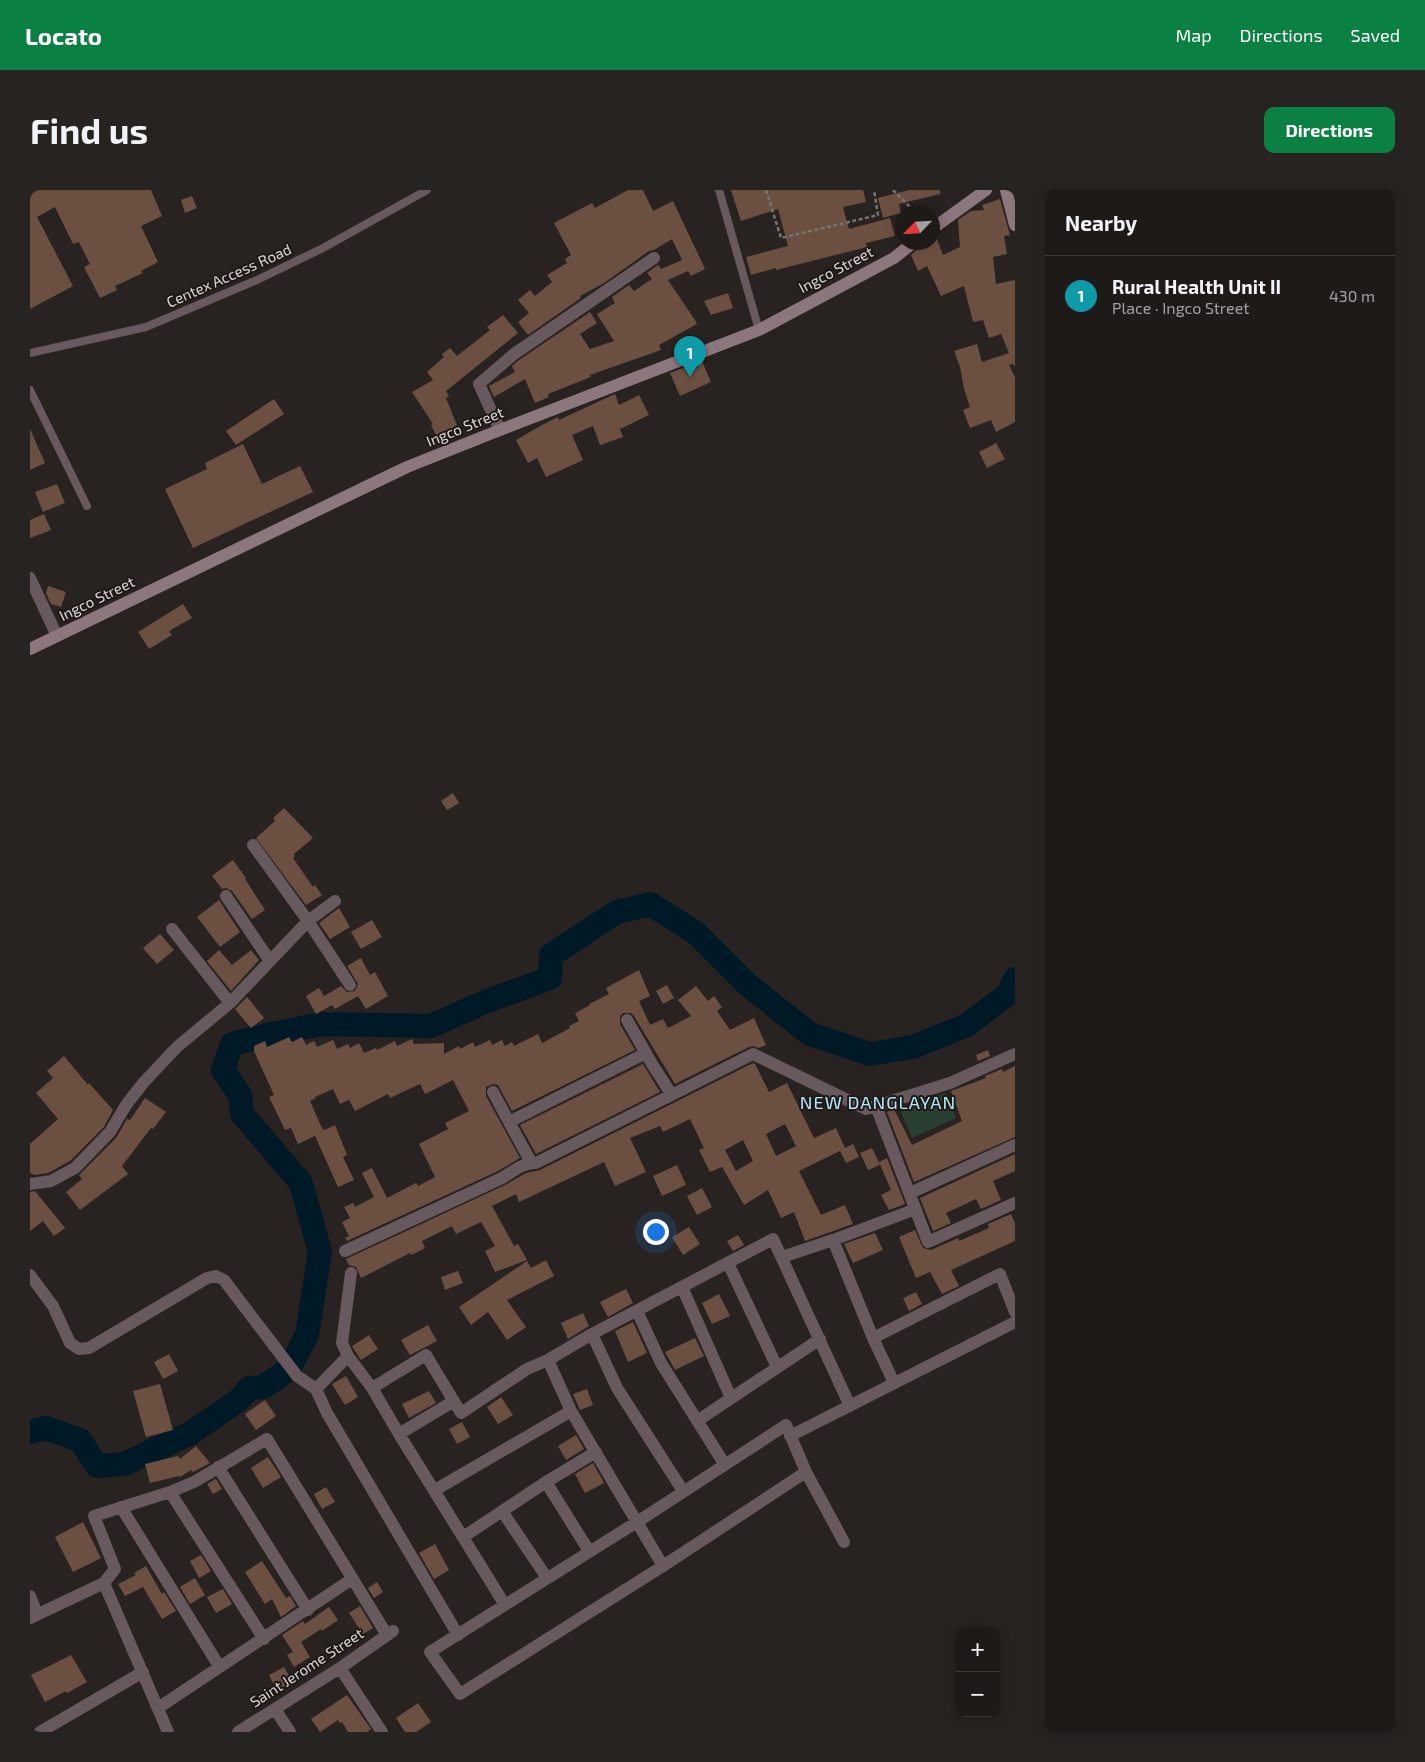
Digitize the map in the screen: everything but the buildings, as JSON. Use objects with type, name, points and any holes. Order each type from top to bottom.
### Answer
[{"type":"street","points":[[940,223],[986,190]]},
{"type":"street","points":[[1006,190],[1015,225]]},
{"type":"street","name":"Ingco Street","points":[[30,649],[407,468],[759,330],[894,258],[904,250]]},
{"type":"street","points":[[500,430],[478,384],[514,354],[654,258]]},
{"type":"street","points":[[30,578],[57,636]]},
{"type":"street","points":[[253,845],[308,921],[350,986]]},
{"type":"street","points":[[226,896],[270,961]]},
{"type":"street","points":[[30,1184],[50,1181],[75,1168],[110,1132],[126,1105],[144,1082],[177,1047],[230,1003],[308,921],[335,901]]},
{"type":"street","points":[[172,929],[230,1003]]},
{"type":"street","points":[[627,1020],[672,1095]]},
{"type":"street","points":[[509,1122],[646,1053]]},
{"type":"street","points":[[345,1251],[502,1178],[531,1162],[536,1162],[753,1054],[866,1109],[950,1083],[1015,1054]]},
{"type":"street","points":[[493,1092],[531,1162]]},
{"type":"street","points":[[876,1106],[928,1242],[1015,1203]]},
{"type":"street","points":[[910,1193],[1015,1145]]},
{"type":"street","points":[[782,1257],[916,1209]]},
{"type":"street","points":[[372,1388],[426,1355],[461,1413],[527,1369],[548,1360],[592,1334],[773,1239],[850,1406]]},
{"type":"street","points":[[833,1240],[894,1384]]},
{"type":"street","points":[[728,1263],[777,1367]]},
{"type":"street","points":[[350,1273],[342,1343],[348,1356],[372,1388],[398,1434],[506,1605]]},
{"type":"street","points":[[873,1338],[1000,1274],[1015,1312]]},
{"type":"street","points":[[30,1275],[53,1306],[70,1342],[79,1349],[89,1348],[207,1278],[216,1276],[224,1280],[296,1376],[316,1389],[327,1413],[458,1635]]},
{"type":"street","points":[[682,1287],[731,1398]]},
{"type":"street","points":[[637,1311],[661,1363],[725,1465]]},
{"type":"street","points":[[790,1436],[1015,1322]]},
{"type":"street","points":[[592,1334],[617,1388],[683,1491]]},
{"type":"street","points":[[697,1422],[820,1339]]},
{"type":"street","points":[[316,1389],[348,1356]]},
{"type":"street","points":[[548,1360],[572,1410],[663,1566]]},
{"type":"street","points":[[398,1434],[454,1401]]},
{"type":"street","points":[[435,1490],[572,1410]]},
{"type":"street","points":[[806,1472],[663,1566],[460,1694],[430,1652],[637,1522],[786,1425],[806,1472],[844,1542]]},
{"type":"street","points":[[30,1596],[34,1616],[104,1583],[115,1569],[94,1516],[170,1492],[194,1482],[267,1439],[352,1579],[308,1610],[218,1666],[158,1708]]},
{"type":"street","points":[[463,1537],[546,1482],[596,1452]]},
{"type":"street","points":[[218,1467],[308,1610]]},
{"type":"street","points":[[546,1482],[589,1551]]},
{"type":"street","points":[[170,1492],[264,1638]]},
{"type":"street","points":[[121,1507],[218,1666]]},
{"type":"street","points":[[502,1511],[547,1578]]},
{"type":"street","name":"Saint Jerome Street","points":[[238,1732],[340,1668],[390,1633],[352,1579]]},
{"type":"street","points":[[104,1583],[168,1732]]},
{"type":"street","points":[[340,1668],[382,1732]]},
{"type":"street","points":[[40,1732],[143,1672]]},
{"type":"street","points":[[275,1709],[290,1732]]},
{"type":"lane","name":"Centex Access Road","points":[[30,353],[146,327],[257,280],[314,252],[427,190]]},
{"type":"lane","points":[[719,190],[759,330]]},
{"type":"lane","points":[[30,390],[87,506]]},
{"type":"path","points":[[766,190],[781,238],[878,215],[874,190]]},
{"type":"path","points":[[893,190],[908,205]]},
{"type":"path","points":[[898,190],[899,195]]},
{"type":"green space","points":[[945,1093],[956,1118],[912,1138],[901,1112]]},
{"type":"waterway","points":[[30,1432],[46,1428],[80,1440],[97,1466],[124,1464],[191,1433],[240,1399],[249,1388],[263,1387],[288,1370],[307,1335],[320,1252],[301,1183],[242,1114],[240,1095],[223,1070],[232,1044],[321,1024],[431,1026],[485,1002],[550,978],[551,955],[617,912],[650,904],[696,933],[748,985],[810,1034],[870,1054],[913,1047],[967,1025],[1008,994],[1015,979]]},
{"type":"place","name":"Rural Health Unit II","points":[[690,377]]},
{"type":"district","name":"NEW DANGLAYAN","points":[[878,1103]]}]
